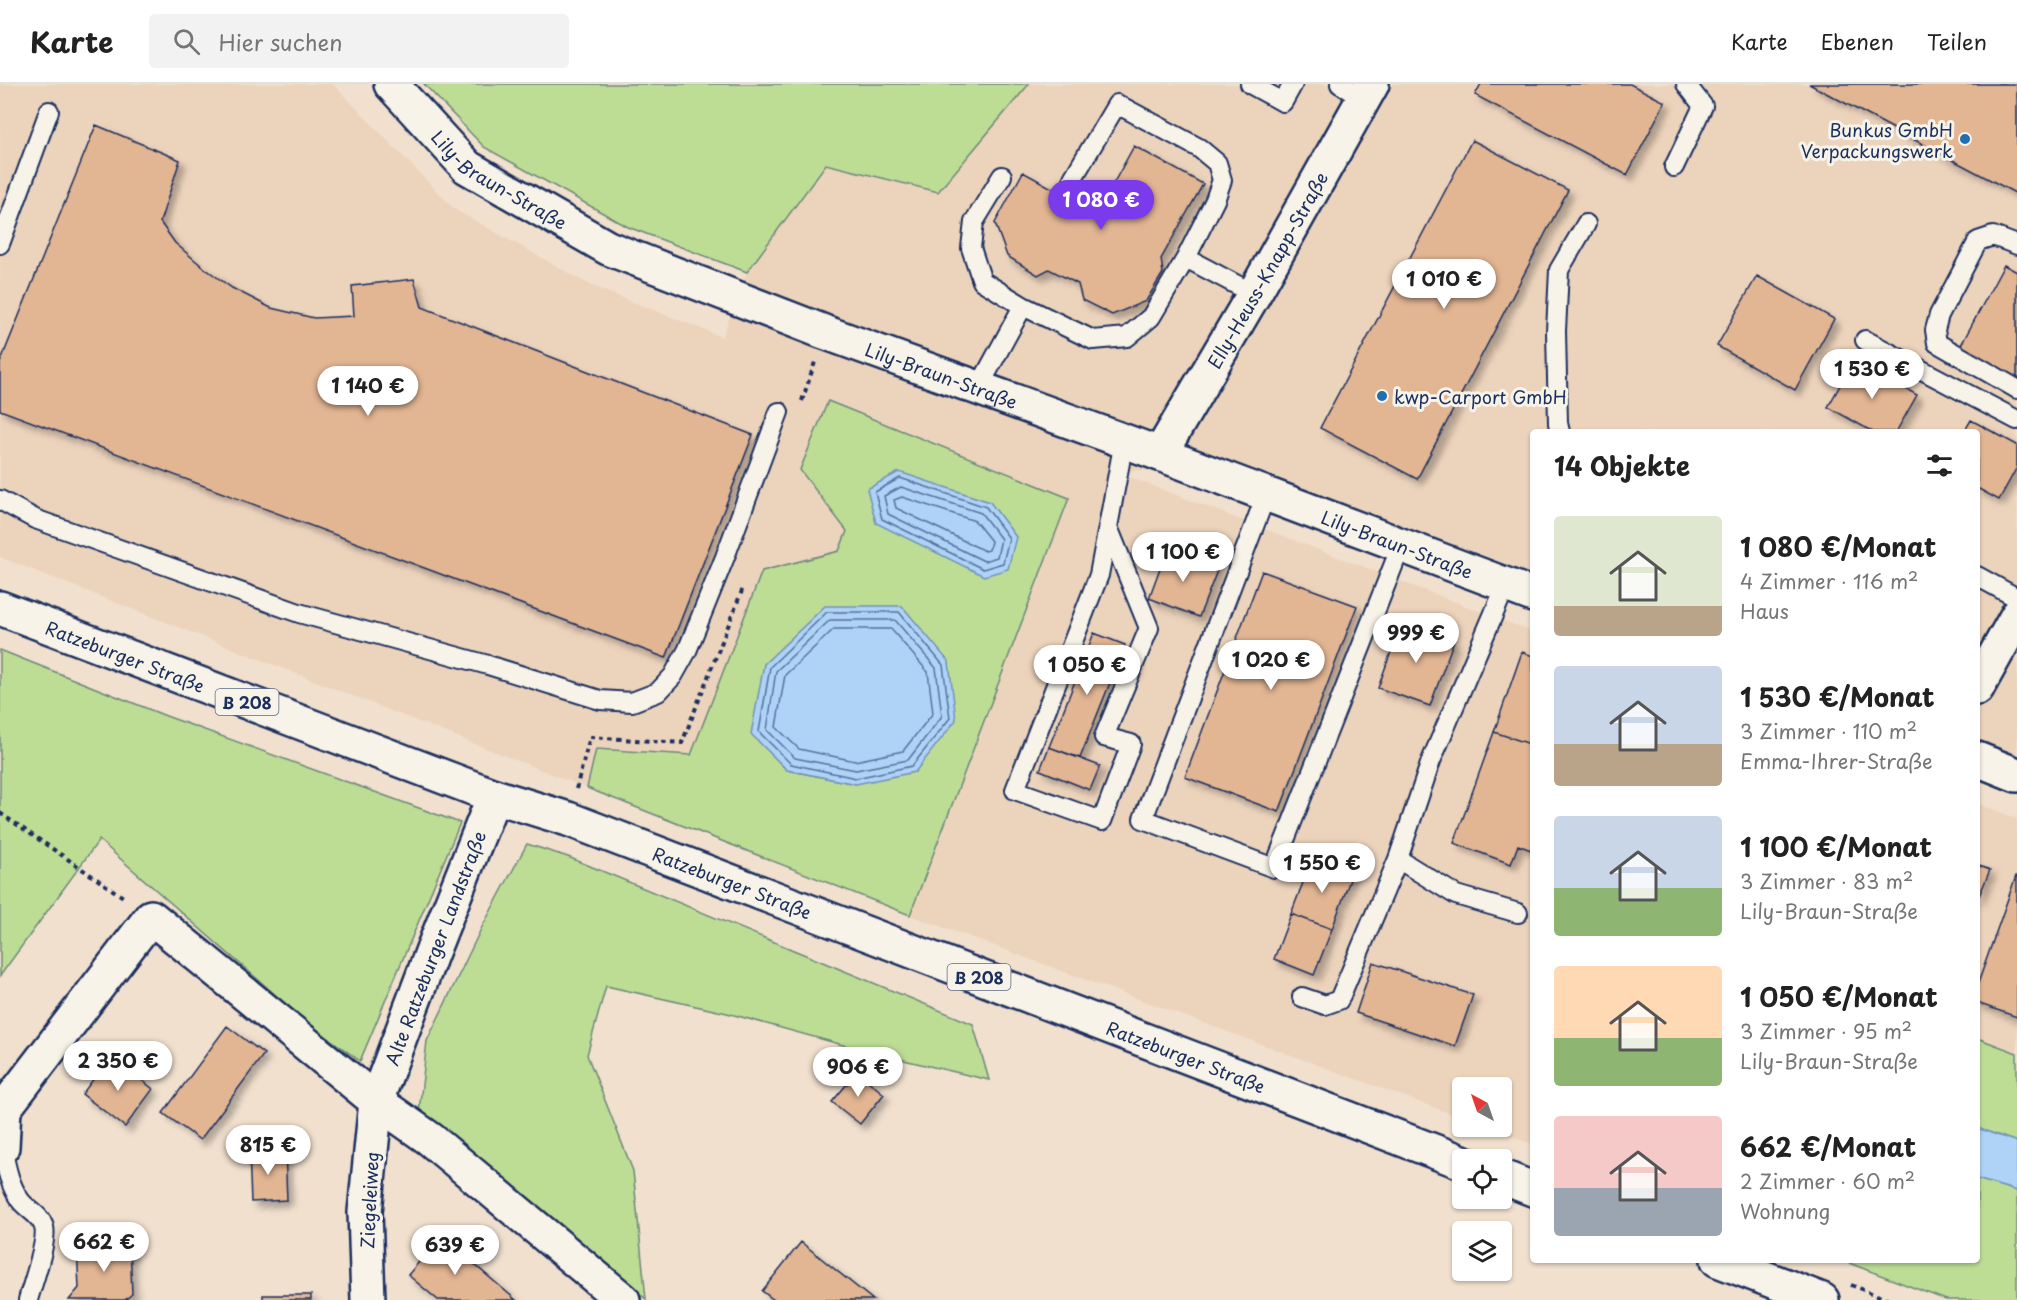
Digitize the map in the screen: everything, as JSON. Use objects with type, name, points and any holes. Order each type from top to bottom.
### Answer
[{"type":"street","name":"Lily-Braun-Straße","points":[[391,84],[467,167],[608,248],[824,332],[1160,454],[1401,546],[1525,587]]},
{"type":"street","name":"Elly-Heuss-Knapp-Straße","points":[[1160,454],[1254,294],[1359,89]]},
{"type":"street","name":"Ratzeburger Straße","points":[[0,608],[494,796],[568,819],[1452,1158]]},
{"type":"street","points":[[1980,683],[2014,627]]},
{"type":"street","points":[[1980,760],[2017,775]]},
{"type":"street","name":"Alte Ratzeburger Landstraße","points":[[376,1101],[494,796]]},
{"type":"street","points":[[2,1147],[4,1109],[152,918],[376,1101],[430,1139],[623,1300]]},
{"type":"street","name":"Ziegeleiweg","points":[[368,1300],[365,1212],[376,1101]]},
{"type":"street","points":[[1512,1181],[1530,1188]]},
{"type":"street","points":[[1726,1263],[1822,1300]]},
{"type":"lane","points":[[1250,84],[1283,102],[1293,84]]},
{"type":"lane","points":[[1674,167],[1704,106],[1686,84]]},
{"type":"lane","points":[[1002,176],[974,222],[971,248],[982,281],[1023,306],[1093,340],[1127,337],[1150,317],[1186,258],[1215,200],[1222,180],[1217,163],[1199,148],[1117,104],[1073,178]]},
{"type":"lane","points":[[0,244],[49,111]]},
{"type":"lane","points":[[1559,429],[1556,331],[1559,270],[1586,224]]},
{"type":"lane","points":[[2017,245],[1993,236],[1978,241],[1939,315],[1935,330],[1937,343],[2017,389]]},
{"type":"lane","points":[[1186,258],[1254,294]]},
{"type":"lane","points":[[979,387],[1023,306]]},
{"type":"lane","points":[[1865,340],[2017,420]]},
{"type":"lane","points":[[0,500],[35,519],[299,613],[488,665],[600,700],[632,702],[658,692],[673,676],[687,651],[779,412]]},
{"type":"lane","points":[[1108,527],[1149,628],[1104,737],[1131,744],[1102,820],[1015,790],[1099,575],[1124,441]]},
{"type":"lane","points":[[1266,495],[1143,819],[1274,868],[1401,546]]},
{"type":"lane","points":[[1980,578],[2017,598]]},
{"type":"lane","points":[[1302,996],[1324,1005],[1339,1000],[1398,859],[1431,761],[1525,587]]},
{"type":"lane","points":[[1398,859],[1456,895],[1518,914]]},
{"type":"lane","points":[[2,1147],[12,1187],[21,1202],[37,1215],[45,1229],[42,1252],[28,1300]]},
{"type":"path","points":[[0,813],[152,918]]},
{"type":"shaded area","points":[[0,84],[333,84],[454,209],[592,286],[722,337],[747,272],[826,164],[938,192],[1029,84],[2017,84],[2017,755],[1980,741],[1980,429],[1530,429],[1530,573],[1261,472],[1111,470],[1530,631],[1530,1143],[1512,1136],[1512,1077],[1452,1077],[1452,1114],[910,915],[1069,499],[828,401],[800,470],[847,531],[839,551],[762,571],[691,755],[597,749],[587,788],[0,557]]},
{"type":"shaded area","points":[[1980,804],[2017,819],[2017,1053],[1980,1039]]},
{"type":"green space","points":[[424,84],[1029,84],[938,192],[826,164],[747,272],[628,227],[484,147]]},
{"type":"green space","points":[[828,401],[1069,498],[910,915],[587,788],[596,749],[691,755],[762,571],[839,551],[847,531],[800,470]],"holes":[[[752,734],[856,784],[787,770]]]},
{"type":"green space","points":[[0,650],[166,716],[460,823],[360,1061],[303,1019],[99,840],[0,976]]},
{"type":"green space","points":[[527,844],[568,857],[973,1024],[989,1080],[861,1050],[727,1013],[606,986],[587,1055],[633,1171],[646,1299],[419,1112],[427,1041],[481,929]]},
{"type":"green space","points":[[1980,1039],[2017,1053],[2017,1142],[1980,1129]]},
{"type":"green space","points":[[1980,1180],[2017,1191],[2017,1300],[1946,1300],[1849,1263],[1980,1263]]},
{"type":"water","points":[[899,472],[990,502],[1016,537],[1008,569],[984,576],[876,523],[867,489]]},
{"type":"water","points":[[825,606],[902,606],[949,662],[956,720],[915,772],[856,784],[787,770],[751,734],[764,664]]},
{"type":"water","points":[[1980,1129],[2017,1142],[2017,1191],[1980,1180]]},
{"type":"building","points":[[1481,84],[1630,84],[1665,102],[1627,175],[1475,95]]},
{"type":"building","name":"Bunkus GmbH Verpackungswerk","points":[[1809,84],[2017,84],[2017,194]]},
{"type":"building","points":[[96,125],[180,160],[160,222],[175,243],[203,267],[232,288],[271,308],[314,318],[354,316],[352,286],[414,279],[422,307],[753,435],[666,658],[0,410],[0,363]]},
{"type":"building","points":[[1472,140],[1568,190],[1417,479],[1320,428]]},
{"type":"building","points":[[1134,146],[1203,184],[1161,259],[1163,273],[1146,301],[1112,315],[1082,300],[1078,284],[1049,269],[1038,275],[1007,256],[995,223],[1023,172],[1097,213]]},
{"type":"building","points":[[2004,265],[2017,272],[2017,378],[1960,347]]},
{"type":"building","points":[[1757,276],[1834,319],[1795,390],[1717,346]]},
{"type":"building","points":[[1854,360],[1917,395],[1898,429],[1868,429],[1828,407]]},
{"type":"building","points":[[1971,420],[2017,445],[2017,467],[1999,500],[1980,490],[1980,429],[1966,429]]},
{"type":"building","points":[[1167,549],[1218,568],[1199,617],[1149,598]]},
{"type":"building","points":[[1262,571],[1357,606],[1279,812],[1185,777]]},
{"type":"building","points":[[1402,621],[1454,640],[1430,706],[1378,688]]},
{"type":"building","points":[[1094,633],[1125,645],[1080,758],[1049,747]]},
{"type":"building","points":[[1522,652],[1530,655],[1530,744],[1494,732]]},
{"type":"building","points":[[1494,732],[1530,744],[1530,850],[1518,845],[1511,864],[1454,843]]},
{"type":"building","points":[[1049,747],[1100,766],[1090,790],[1040,770]]},
{"type":"building","points":[[1312,859],[1352,874],[1332,929],[1291,914]]},
{"type":"building","points":[[1980,866],[1990,870],[1980,894]]},
{"type":"building","points":[[2017,876],[2017,1017],[1980,1004],[1980,978]]},
{"type":"building","points":[[1291,914],[1332,929],[1314,975],[1274,959]]},
{"type":"building","points":[[1373,962],[1473,995],[1455,1046],[1356,1013]]},
{"type":"building","points":[[227,1026],[264,1054],[200,1140],[163,1113]]},
{"type":"building","points":[[111,1056],[153,1089],[125,1127],[82,1094]]},
{"type":"building","points":[[857,1072],[884,1094],[860,1124],[832,1102]]},
{"type":"building","points":[[285,1150],[287,1200],[251,1202],[249,1151]]},
{"type":"building","points":[[441,1236],[516,1300],[438,1300],[408,1275]]},
{"type":"building","points":[[801,1242],[873,1300],[774,1300],[762,1291]]},
{"type":"building","points":[[130,1244],[132,1294],[125,1300],[69,1300],[79,1288],[77,1247]]},
{"type":"building","points":[[263,1295],[311,1295],[311,1300],[263,1300]]},
{"type":"place","name":"Bunkus GmbH Verpackungswerk","points":[[1965,139]]},
{"type":"place","name":"kwp-Carport GmbH","points":[[1382,396]]}]
